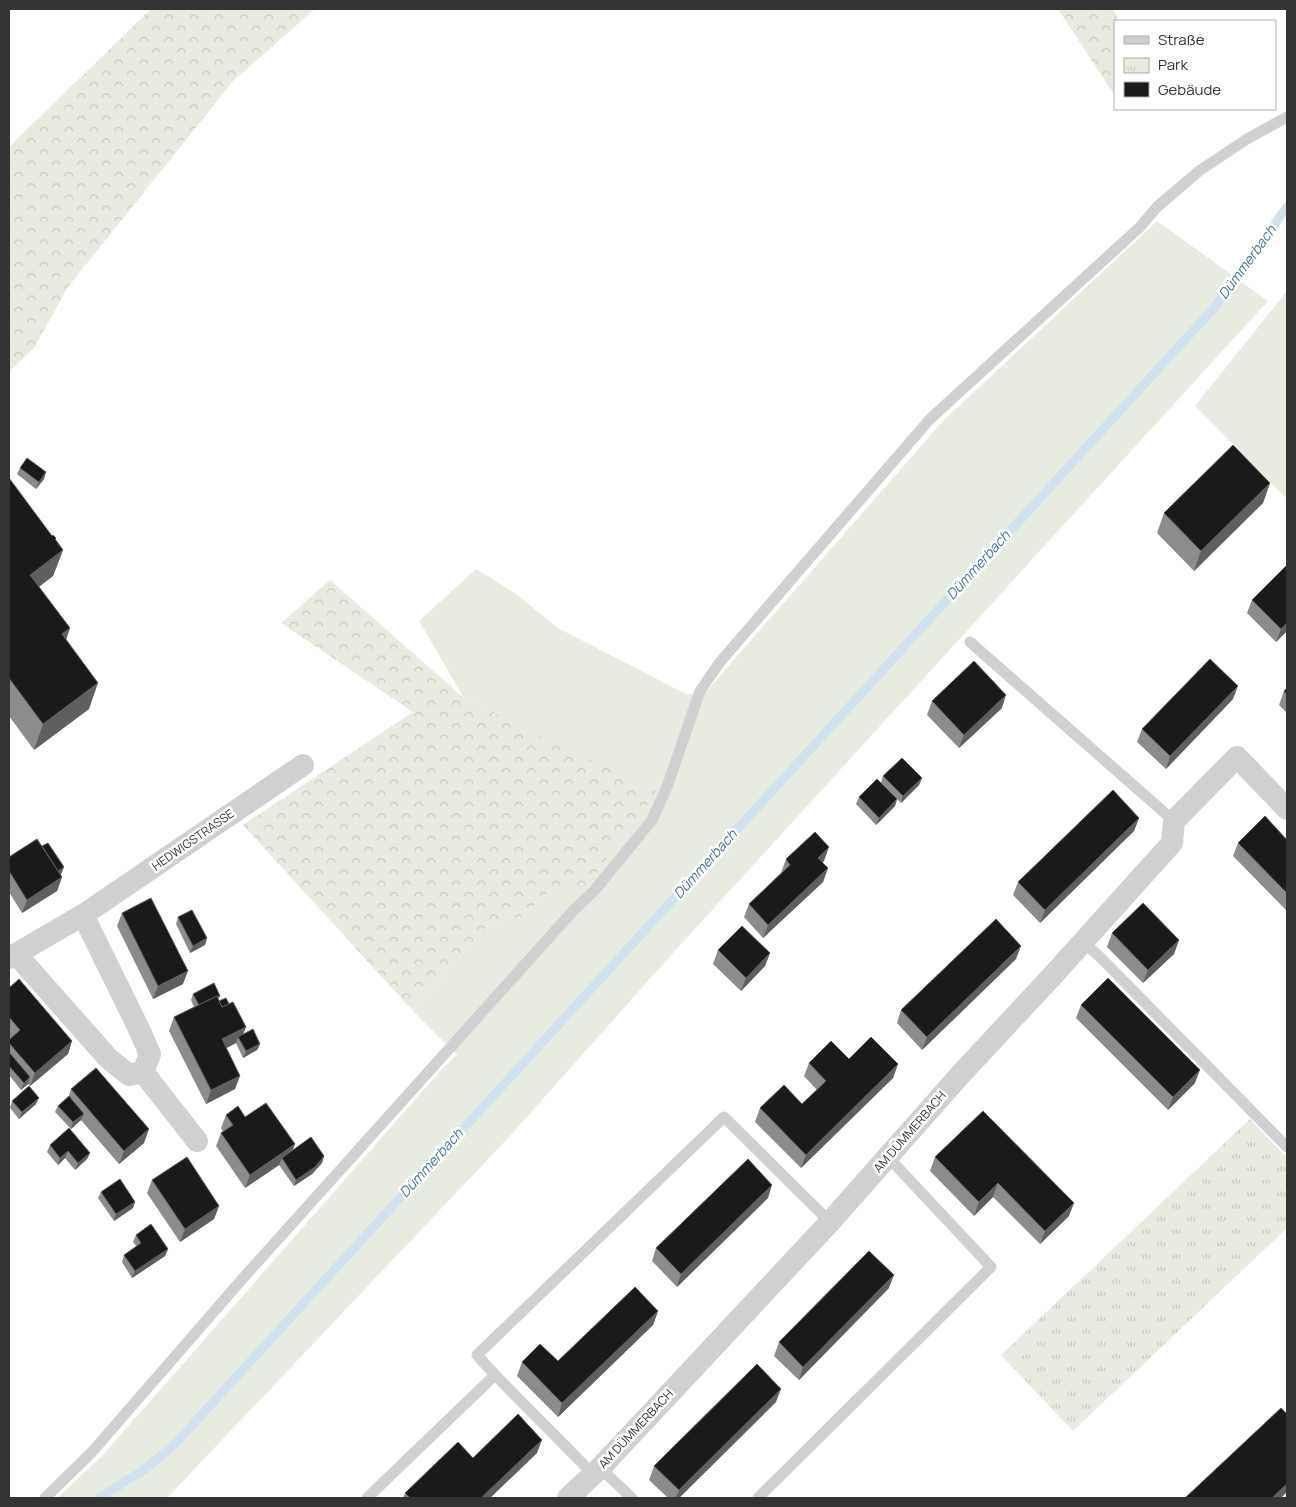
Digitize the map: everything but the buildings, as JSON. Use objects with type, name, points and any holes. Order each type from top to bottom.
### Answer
[{"type":"street","points":[[1174,821],[1237,757],[1287,809]]},
{"type":"street","name":"HEDWIGSTRASSE","points":[[143,1072],[129,1075],[108,1058],[12,956],[83,915],[303,765]]},
{"type":"street","name":"AM DÜMMERBACH","points":[[568,1498],[596,1471],[830,1222],[961,1074],[1172,843],[1174,821]]},
{"type":"street","points":[[83,915],[150,1054],[143,1072],[197,1141]]},
{"type":"lane","points":[[45,1498],[92,1452],[250,1270],[594,890],[652,820],[667,787],[700,691],[720,662],[930,419],[1140,227],[1157,206],[1199,171],[1247,139],[1287,117]]},
{"type":"lane","points":[[970,642],[1174,821]]},
{"type":"lane","points":[[1083,942],[1287,1147]]},
{"type":"lane","points":[[632,1498],[596,1471],[476,1355],[724,1117],[830,1222]]},
{"type":"lane","points":[[758,1498],[991,1267],[888,1157]]},
{"type":"lane","points":[[367,1498],[495,1375]]},
{"type":"green space","points":[[151,9],[315,9],[233,81],[68,287],[34,348],[9,372],[9,147]]},
{"type":"green space","points":[[1058,9],[1113,9],[1118,20],[1114,20],[1114,94]]},
{"type":"green space","points":[[1157,221],[1268,301],[672,954],[509,1137],[167,1498],[57,1498],[102,1456],[441,1070],[457,1055],[412,1010],[491,922],[522,917],[657,793],[464,698],[419,621],[476,569],[516,594],[558,628],[686,694],[705,693],[943,421]]},
{"type":"green space","points":[[1287,291],[1287,499],[1195,406]]},
{"type":"green space","points":[[330,580],[464,698],[657,792],[581,893],[550,891],[522,917],[491,922],[412,1010],[243,825],[413,712],[281,623]]},
{"type":"green space","points":[[1250,1119],[1287,1158],[1287,1228],[1073,1431],[1001,1355]]},
{"type":"waterway","name":"Dümmerbach","points":[[99,1498],[145,1469],[174,1445],[1213,309],[1287,207]]}]
